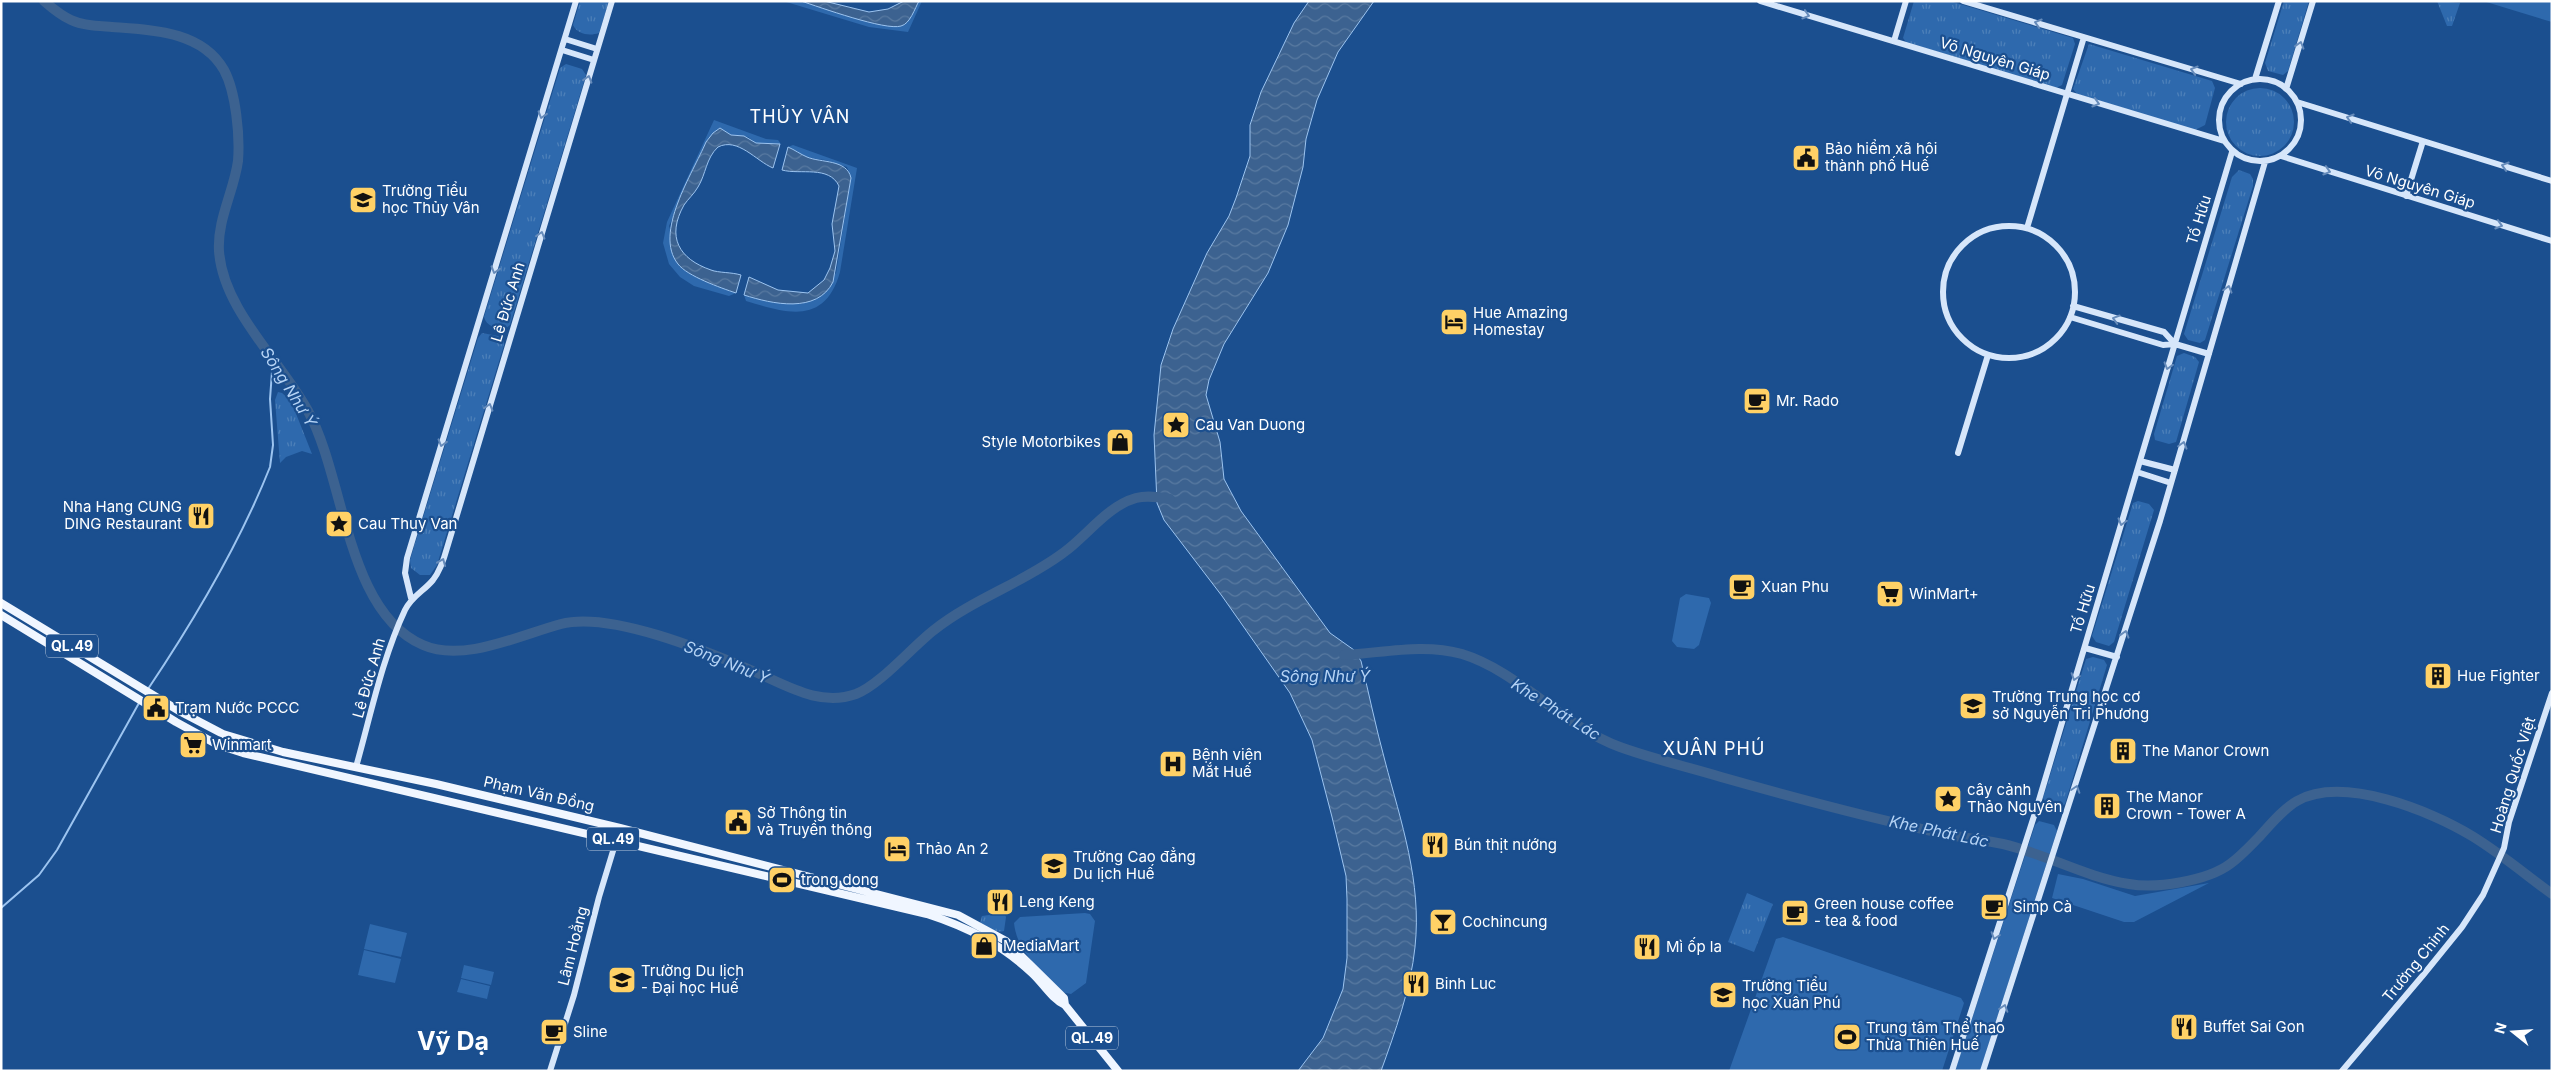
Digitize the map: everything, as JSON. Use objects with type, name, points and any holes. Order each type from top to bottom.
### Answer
[{"type":"main road","name":"Phạm Văn Đồng","points":[[1,603],[146,691],[223,734],[283,752],[620,828],[958,915],[1006,941],[1064,998],[1065,1005]]},
{"type":"main road","name":"Phạm Văn Đồng","points":[[1,615],[140,701],[218,745],[243,753],[928,914],[965,926],[1002,949],[1032,973],[1058,1002],[1065,1005],[1118,1071]]},
{"type":"street","name":"Lê Đức Anh","points":[[411,598],[405,574],[407,558],[576,1]]},
{"type":"street","name":"Lê Đức Anh","points":[[356,767],[393,639],[405,610],[411,598],[433,580],[448,548],[612,1]]},
{"type":"street","name":"Võ Nguyên Giáp","points":[[1760,1],[2224,141]]},
{"type":"street","points":[[1894,41],[1906,1]]},
{"type":"street","points":[[1964,1],[2241,84]]},
{"type":"street","points":[[2255,79],[2278,1]]},
{"type":"street","points":[[2286,89],[2313,1]]},
{"type":"street","points":[[2027,228],[2084,37]]},
{"type":"street","points":[[565,39],[597,50]]},
{"type":"street","points":[[562,50],[594,60]]},
{"type":"street","points":[[2255,79],[2275,82],[2286,89],[2297,102],[2301,117],[2299,132],[2292,146],[2281,156],[2265,162],[2244,159],[2232,152],[2224,141],[2219,125],[2220,108],[2228,94],[2241,84],[2255,79]]},
{"type":"street","points":[[2297,102],[2552,181]]},
{"type":"street","points":[[2406,196],[2424,141]]},
{"type":"street","name":"Tố Hữu","points":[[1952,1071],[2085,648],[2232,152]]},
{"type":"street","name":"Võ Nguyên Giáp","points":[[2281,156],[2552,241]]},
{"type":"street","points":[[1984,1071],[2171,483],[2265,162]]},
{"type":"street","points":[[2002,226],[2027,228],[2049,240],[2066,258],[2074,282],[2073,306],[2070,317],[2057,338],[2037,352],[2013,358],[1988,355],[1966,343],[1950,323],[1943,298],[1946,273],[1958,250],[1977,234],[2002,226]]},
{"type":"street","points":[[2073,306],[2164,332],[2175,344]]},
{"type":"street","points":[[2097,325],[2100,314]]},
{"type":"street","points":[[2070,317],[2163,345],[2175,344],[2209,354]]},
{"type":"street","points":[[2135,337],[2139,325]]},
{"type":"street","points":[[1958,453],[1988,355]]},
{"type":"street","points":[[2140,461],[2175,470]]},
{"type":"street","points":[[2137,472],[2171,483]]},
{"type":"street","points":[[2085,648],[2117,657]]},
{"type":"street","name":"Hoàng Quốc Việt","points":[[2497,864],[2504,848],[2509,822],[2552,693]]},
{"type":"street","name":"Lâm Hoằng","points":[[550,1071],[574,995],[599,897],[620,828]]},
{"type":"street","name":"Trường Chinh","points":[[2342,1071],[2462,927],[2483,895],[2497,864]]},
{"type":"green space","points":[[580,1],[609,1],[599,33],[584,34],[573,25]]},
{"type":"green space","points":[[783,1],[801,1],[875,23],[909,18],[919,1],[922,1],[908,32],[869,27]]},
{"type":"green space","points":[[1914,1],[1950,1],[2073,38],[2075,44],[2062,85],[2056,88],[1906,42],[1903,38]]},
{"type":"green space","points":[[2284,1],[2309,1],[2288,71],[2283,75],[2268,71],[2265,63]]},
{"type":"green space","points":[[2437,1],[2460,3],[2452,26],[2447,26]]},
{"type":"green space","points":[[2483,1],[2552,1],[2552,22],[2545,20]]},
{"type":"green space","points":[[2089,44],[2212,81],[2215,88],[2205,125],[2195,130],[2077,94],[2073,89]]},
{"type":"green space","points":[[566,64],[582,69],[586,75],[510,325],[505,329],[495,328],[487,323],[484,317],[560,68]]},
{"type":"green space","points":[[2260,88],[2273,91],[2284,98],[2291,109],[2294,122],[2291,135],[2284,146],[2273,153],[2260,156],[2247,153],[2236,146],[2229,135],[2226,122],[2229,109],[2236,98],[2247,91]]},
{"type":"green space","points":[[714,120],[766,139],[778,140],[781,144],[756,143],[748,137],[731,135],[720,128],[706,142],[669,226],[683,269],[713,285],[736,293],[729,296],[694,286],[680,277],[669,264],[663,243],[667,222]]},
{"type":"green space","points":[[793,145],[857,168],[840,272],[833,289],[825,301],[814,308],[802,311],[775,309],[746,301],[744,295],[767,301],[802,304],[836,273],[851,178],[847,167],[825,160],[808,158],[788,147]]},
{"type":"green space","points":[[2239,170],[2250,174],[2253,179],[2253,186],[2205,340],[2200,343],[2188,340],[2184,334],[2232,177]]},
{"type":"green space","points":[[482,333],[498,336],[504,341],[504,345],[437,565],[430,575],[420,575],[411,568],[410,560],[478,338]]},
{"type":"green space","points":[[2184,353],[2195,357],[2199,362],[2176,442],[2169,444],[2155,440],[2154,434],[2177,356]]},
{"type":"green space","points":[[278,392],[291,401],[312,454],[302,451],[286,457],[280,463],[275,400]]},
{"type":"green space","points":[[2138,501],[2149,504],[2154,510],[2114,642],[2109,646],[2096,642],[2092,636],[2133,503]]},
{"type":"green space","points":[[1686,594],[1709,598],[1711,603],[1699,645],[1694,649],[1677,647],[1672,641],[1680,598]]},
{"type":"green space","points":[[2093,657],[2104,660],[2107,665],[2065,804],[2061,807],[2046,803],[2043,798],[2086,659]]},
{"type":"green space","points":[[2039,821],[2054,825],[2057,831],[1980,1071],[1955,1071],[2035,825]]},
{"type":"green space","points":[[2058,874],[2083,879],[2135,896],[2209,883],[2134,922],[2124,922],[2052,898]]},
{"type":"green space","points":[[1747,893],[1773,904],[1754,952],[1728,942]]},
{"type":"green space","points":[[1004,913],[1006,917],[1004,931],[991,930],[980,923],[982,916]]},
{"type":"green space","points":[[1090,914],[1095,921],[1086,983],[1071,994],[1061,992],[1025,952],[1016,934],[1014,923],[1020,917]]},
{"type":"green space","points":[[370,924],[407,933],[401,957],[364,949]]},
{"type":"green space","name":"Trung tâm Thể thao Thừa Thiên Huế","points":[[1783,937],[1961,998],[1964,1003],[1942,1071],[1729,1071],[1776,939]]},
{"type":"green space","points":[[364,950],[401,959],[395,983],[358,975]]},
{"type":"green space","points":[[464,965],[494,972],[491,985],[461,978]]},
{"type":"green space","points":[[461,979],[490,986],[487,999],[457,992]]},
{"type":"water","points":[[801,1],[824,1],[869,12],[888,9],[904,1],[919,1],[904,25],[893,27],[852,18]]},
{"type":"water","name":"Sông Như Ý","points":[[1309,1],[1374,1],[1338,52],[1317,100],[1306,139],[1303,167],[1288,225],[1268,273],[1224,344],[1209,380],[1206,395],[1220,442],[1224,479],[1241,511],[1330,633],[1354,650],[1361,661],[1409,853],[1416,899],[1415,947],[1410,978],[1397,1025],[1381,1071],[1298,1071],[1323,1038],[1343,989],[1347,958],[1346,876],[1332,817],[1312,740],[1290,693],[1222,596],[1164,520],[1157,503],[1154,435],[1161,365],[1173,329],[1207,253],[1229,216],[1236,198],[1250,156],[1250,125],[1261,92],[1294,23]]},
{"type":"water","points":[[720,128],[731,135],[744,136],[756,143],[780,144],[773,168],[740,147],[725,145],[718,147],[711,156],[701,182],[684,205],[676,227],[676,237],[679,245],[691,260],[711,270],[741,275],[736,293],[689,273],[678,264],[671,251],[672,220],[678,203],[706,142]]},
{"type":"water","points":[[788,147],[807,157],[839,165],[849,172],[851,178],[833,282],[826,292],[816,299],[805,303],[793,304],[767,301],[744,295],[749,277],[778,290],[808,293],[824,280],[835,251],[832,224],[839,186],[834,179],[821,173],[782,170]]},
{"type":"waterway","name":"Sông Như Ý","points":[[44,1],[64,16],[81,23],[159,32],[189,40],[203,47],[215,57],[224,70],[232,90],[238,127],[238,161],[219,239],[223,273],[231,294],[242,314],[297,392],[308,411],[331,471],[351,541],[363,574],[378,604],[397,628],[423,645],[439,650],[473,649],[561,624],[581,621],[605,623],[658,635],[685,644],[803,693],[829,698],[842,697],[856,694],[875,683],[925,637],[949,619],[1048,564],[1072,546],[1106,514],[1126,502],[1140,497],[1170,499]]},
{"type":"waterway","points":[[148,689],[183,636],[215,581],[258,496],[270,467],[273,445],[270,399],[273,358]]},
{"type":"waterway","name":"Khe Phát Lác","points":[[1344,655],[1418,649],[1433,649],[1462,654],[1483,662],[1502,673],[1599,738],[1620,747],[1805,800],[1945,834],[2019,848],[2113,881],[2153,885],[2181,882],[2208,875],[2230,864],[2242,854],[2292,804],[2316,794],[2338,792],[2386,799],[2411,807],[2455,826],[2503,857],[2552,894]]},
{"type":"waterway","points":[[1,908],[39,875],[57,850],[139,703]]},
{"type":"place","name":"Bảo hiểm xã hội thành phố Huế","points":[[1806,158]]},
{"type":"place","name":"Trường Tiểu học Thủy Vân","points":[[363,200]]},
{"type":"place","name":"Hue Amazing Homestay","points":[[1454,322]]},
{"type":"place","name":"Mr. Rado","points":[[1757,401]]},
{"type":"place","name":"Cau Van Duong","points":[[1176,425]]},
{"type":"place","name":"Style Motorbikes","points":[[1120,442]]},
{"type":"place","name":"Nha Hang CUNG DING Restaurant","points":[[201,516]]},
{"type":"place","name":"Cau Thuy Van","points":[[339,524]]},
{"type":"place","name":"Xuan Phu","points":[[1742,587]]},
{"type":"place","name":"WinMart+","points":[[1890,594]]},
{"type":"place","name":"Hue Fighter","points":[[2438,676]]},
{"type":"place","name":"Trường Trung học cơ sở Nguyễn Tri Phương","points":[[1973,706]]},
{"type":"place","name":"Trạm Nước PCCC","points":[[156,708]]},
{"type":"place","name":"Winmart","points":[[193,745]]},
{"type":"place","name":"The Manor Crown","points":[[2123,751]]},
{"type":"place","name":"Bệnh viện Mắt Huế","points":[[1173,764]]},
{"type":"place","name":"cây cảnh Thảo Nguyên","points":[[1948,799]]},
{"type":"place","name":"The Manor Crown - Tower A","points":[[2107,806]]},
{"type":"place","name":"Sở Thông tin và Truyền thông","points":[[738,822]]},
{"type":"place","name":"Bún thịt nướng","points":[[1435,845]]},
{"type":"place","name":"Thảo An 2","points":[[897,849]]},
{"type":"place","name":"Trường Cao đẳng Du lịch Huế","points":[[1054,866]]},
{"type":"place","name":"trong dong","points":[[782,880]]},
{"type":"place","name":"Leng Keng","points":[[1000,902]]},
{"type":"place","name":"Simp Cà","points":[[1994,907]]},
{"type":"place","name":"Green house coffee - tea & food","points":[[1795,913]]},
{"type":"place","name":"Cochincung","points":[[1443,922]]},
{"type":"place","name":"MediaMart","points":[[984,946]]},
{"type":"place","name":"Mì ốp la","points":[[1647,947]]},
{"type":"place","name":"Trường Du lịch - Đại học Huế","points":[[622,980]]},
{"type":"place","name":"Binh Luc","points":[[1416,984]]},
{"type":"place","name":"Trường Tiểu học Xuân Phú","points":[[1723,995]]},
{"type":"place","name":"Buffet Sai Gon","points":[[2184,1027]]},
{"type":"place","name":"Sline","points":[[554,1032]]},
{"type":"place","name":"Trung tâm Thể thao Thừa Thiên Huế","points":[[1847,1037]]},
{"type":"district","name":"THỦY VÂN","points":[[800,117]]},
{"type":"district","name":"XUÂN PHÚ","points":[[1714,749]]},
{"type":"district","name":"Vỹ Dạ","points":[[453,1041]]}]
